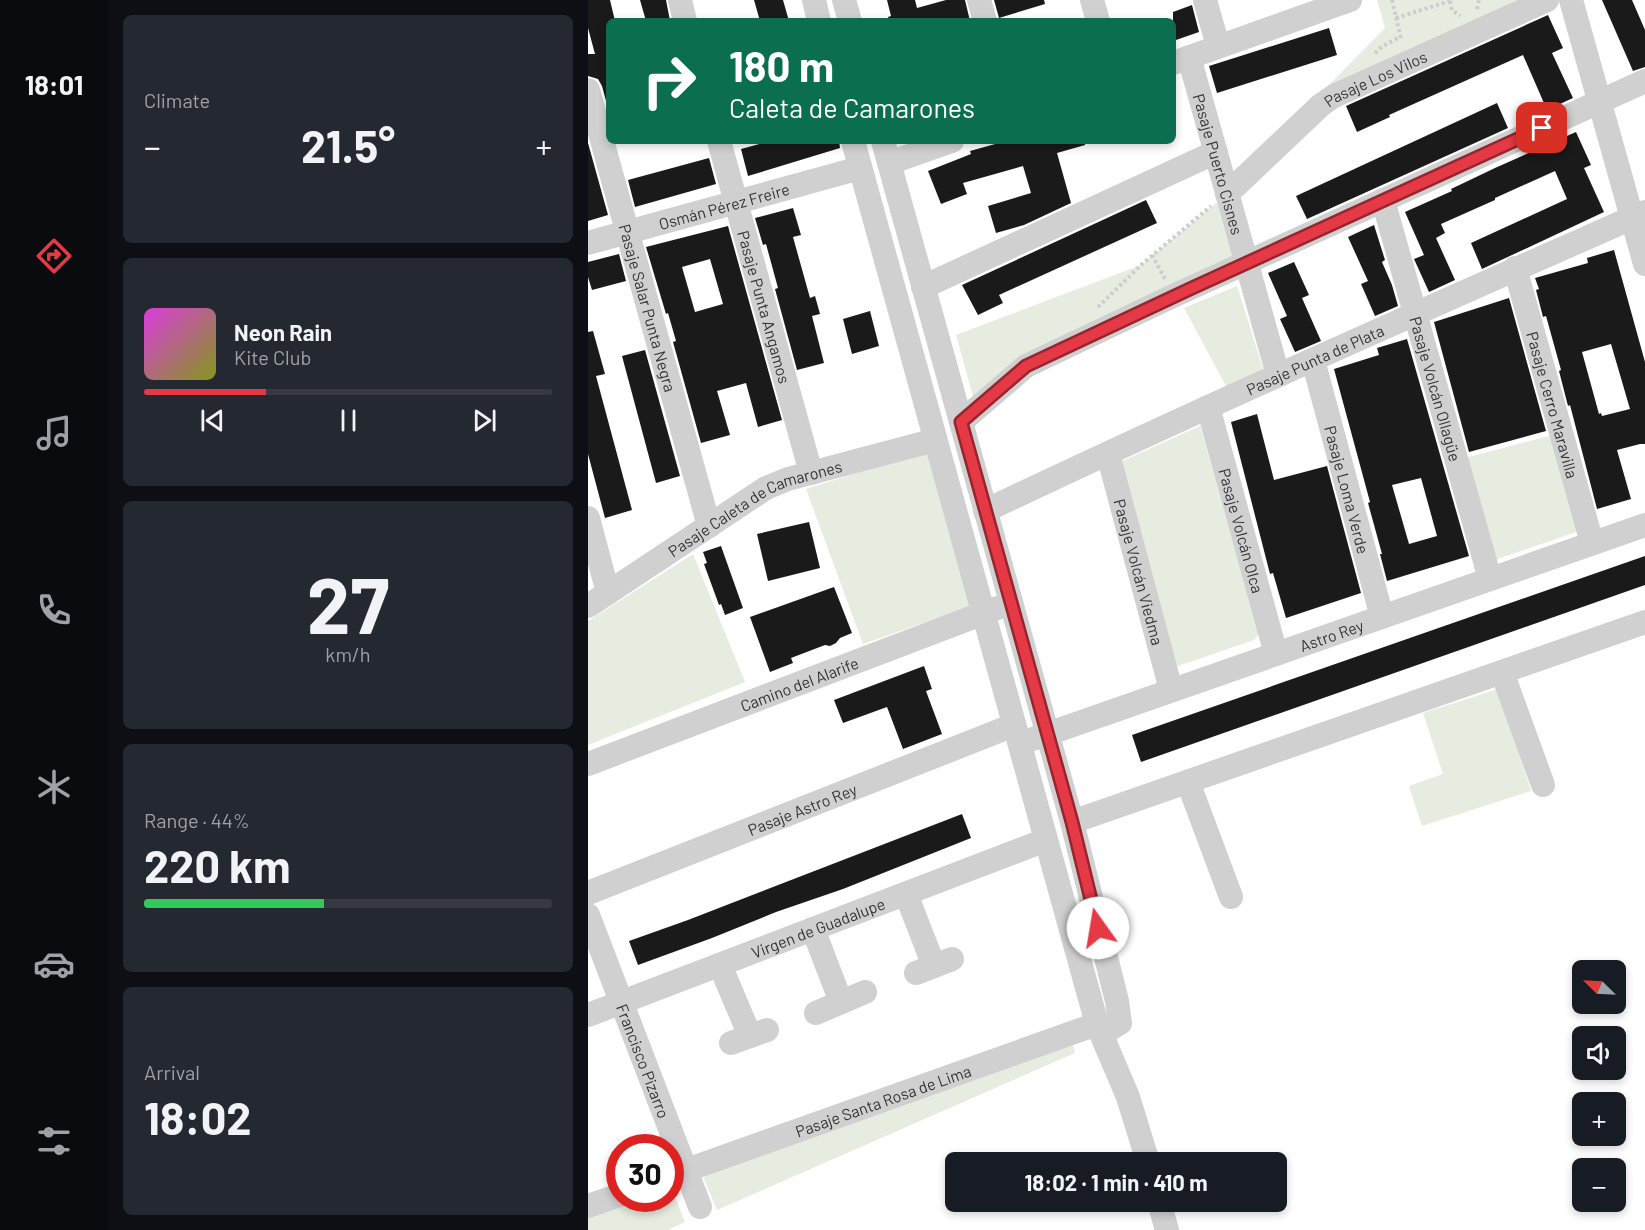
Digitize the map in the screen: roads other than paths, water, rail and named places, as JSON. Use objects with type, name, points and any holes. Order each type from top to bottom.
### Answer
[{"type":"street","points":[[680,0],[685,18]]},
{"type":"street","points":[[814,0],[818,18]]},
{"type":"street","points":[[844,0],[849,18]]},
{"type":"street","points":[[979,0],[984,18]]},
{"type":"street","points":[[1092,0],[1097,18]]},
{"type":"street","points":[[1205,0],[1218,46]]},
{"type":"street","points":[[1181,60],[1350,0]]},
{"type":"street","name":"Pasaje Los Vilos","points":[[1227,194],[1321,105],[1334,96],[1548,0]]},
{"type":"street","points":[[1571,0],[1599,102],[1639,215],[1645,264]]},
{"type":"street","name":"Pasaje Puerto Cisnes","points":[[1181,60],[1216,152],[1278,375]]},
{"type":"street","points":[[961,422],[1026,366],[1247,262],[1645,81]]},
{"type":"street","name":"Pasaje Salar Punta Negra","points":[[588,90],[709,526]]},
{"type":"street","name":"Pasaje Punta Angamos","points":[[720,144],[811,473]]},
{"type":"street","points":[[853,144],[1097,1024],[1128,1098],[1145,1152]]},
{"type":"street","points":[[934,144],[886,152],[1072,822],[1645,622]]},
{"type":"street","points":[[923,287],[1216,152]]},
{"type":"street","name":"Osmán Pérez Freire","points":[[588,243],[860,168]]},
{"type":"street","name":"Pasaje Volcán Ollagüe","points":[[1383,200],[1490,579]]},
{"type":"street","name":"Pasaje Punta de Plata","points":[[985,511],[1278,375],[1639,215]]},
{"type":"street","name":"Pasaje Cerro Maravilla","points":[[1515,268],[1592,543]]},
{"type":"street","name":"Pasaje Loma Verde","points":[[1313,360],[1382,617]]},
{"type":"street","name":"Pasaje Volcán Olca","points":[[1208,407],[1276,654]]},
{"type":"street","name":"Pasaje Caleta de Camarones","points":[[588,606],[766,488],[788,479],[935,440]]},
{"type":"street","name":"Pasaje Volcán Viedma","points":[[1108,454],[1171,690]]},
{"type":"street","points":[[588,518],[608,593]]},
{"type":"street","name":"Astro Rey","points":[[1017,734],[1047,734],[1645,525]]},
{"type":"street","name":"Camino del Alarife","points":[[588,764],[1011,603]]},
{"type":"street","points":[[1502,672],[1543,785]]},
{"type":"street","name":"Pasaje Astro Rey","points":[[588,893],[1017,734]]},
{"type":"street","points":[[1188,782],[1231,897]]},
{"type":"street","name":"Pasaje Santa Rosa de Lima","points":[[684,1171],[1097,1024],[1110,1029],[1120,1023],[1117,1001],[1072,822]]},
{"type":"street","name":"Virgen de Guadalupe","points":[[588,1015],[1046,840]]},
{"type":"street","points":[[906,894],[934,966]]},
{"type":"street","name":"Francisco Pizarro","points":[[588,915],[621,1003],[665,1134]]},
{"type":"street","points":[[813,929],[841,1002]]},
{"type":"street","points":[[720,965],[749,1036]]},
{"type":"street","points":[[816,1013],[865,992]]},
{"type":"street","name":"Francisco Pizarro","points":[[684,1182],[700,1207]]},
{"type":"street","points":[[588,1206],[606,1199]]},
{"type":"street","points":[[1162,1212],[1167,1230]]}]
